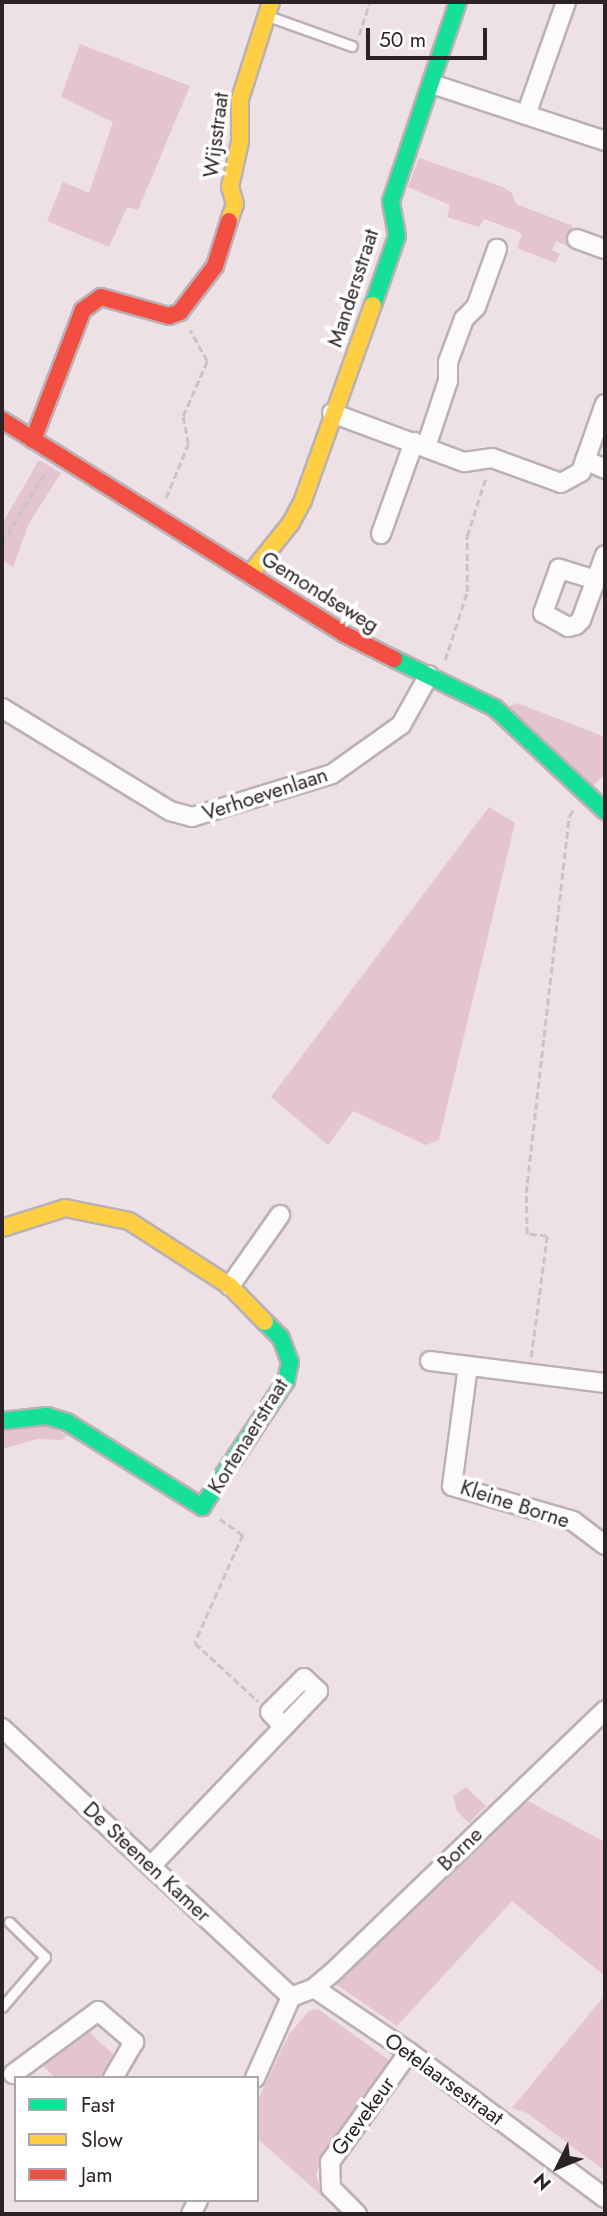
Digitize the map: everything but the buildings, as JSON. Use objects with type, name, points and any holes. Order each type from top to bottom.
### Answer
[{"type":"street","name":"Mandersstraat","points":[[250,574],[292,523],[397,236],[391,201],[458,2]]},
{"type":"street","points":[[526,115],[566,2]]},
{"type":"street","name":"Wijsstraat","points":[[180,312],[215,267],[235,204],[230,187],[240,142],[240,99],[269,9]]},
{"type":"street","points":[[432,84],[605,141]]},
{"type":"street","points":[[577,239],[605,249]]},
{"type":"street","points":[[380,534],[420,445],[464,319],[476,307],[497,248]]},
{"type":"street","points":[[33,440],[83,310],[101,297],[153,313],[180,312]]},
{"type":"street","points":[[332,413],[464,462],[492,458],[561,483],[575,478],[585,460],[605,404]]},
{"type":"street","name":"Gemondseweg","points":[[2,420],[344,634],[495,708],[605,811]]},
{"type":"street","points":[[585,460],[605,469]]},
{"type":"street","points":[[596,580],[605,555]]},
{"type":"street","name":"Verhoevenlaan","points":[[2,708],[170,811],[192,817],[332,774],[401,725],[433,677]]},
{"type":"street","name":"Kortenaerstraat","points":[[2,1228],[65,1208],[98,1212],[130,1222],[230,1286],[281,1338],[290,1362],[286,1381],[202,1507],[66,1423],[47,1416],[2,1421]]},
{"type":"street","points":[[230,1286],[280,1215]]},
{"type":"street","points":[[430,1361],[605,1383]]},
{"type":"street","name":"Kleine Borne","points":[[468,1366],[452,1486],[573,1521],[605,1545]]},
{"type":"street","points":[[151,1866],[318,1691],[304,1678],[271,1712],[283,1726]]},
{"type":"street","name":"Borne","points":[[314,1988],[605,1710]]},
{"type":"street","name":"De Steenen Kamer","points":[[2,1728],[291,1997]]},
{"type":"street","points":[[256,2076],[291,1997],[314,1988]]},
{"type":"street","name":"Oetelaarsestraat","points":[[314,1988],[409,2052],[605,2198]]},
{"type":"street","points":[[8,2072],[98,2011],[134,2042],[114,2076]]},
{"type":"street","name":"Grevekeur","points":[[357,2214],[331,2188],[330,2162],[409,2052]]},
{"type":"lane","points":[[269,9],[352,46]]},
{"type":"lane","points":[[2,2007],[45,1957],[9,1922]]},
{"type":"path","points":[[352,46],[370,2]]},
{"type":"path","points":[[158,517],[188,444],[183,416],[207,360],[180,312]]},
{"type":"path","points":[[2,542],[57,454]]},
{"type":"path","points":[[433,677],[462,613],[467,592],[467,536],[492,458]]},
{"type":"path","points":[[528,1374],[547,1236],[527,1234],[527,1180],[569,816],[587,794]]},
{"type":"path","points":[[202,1507],[243,1535],[195,1643],[271,1712]]},
{"type":"shaded area","points":[[80,44],[190,86],[138,210],[127,207],[109,247],[47,221],[63,182],[89,193],[113,122],[61,97]]},
{"type":"shaded area","points":[[419,158],[503,187],[512,193],[516,204],[573,226],[568,246],[556,241],[552,250],[560,254],[555,263],[517,248],[522,234],[517,231],[484,219],[479,227],[447,217],[450,205],[408,187]]},
{"type":"shaded area","points":[[39,460],[61,473],[29,523],[13,567],[2,560],[2,524]]},
{"type":"shaded area","points":[[517,703],[605,737],[605,774],[590,789],[505,708]]},
{"type":"shaded area","points":[[489,807],[515,823],[439,1140],[426,1145],[353,1111],[328,1145],[271,1097]]},
{"type":"shaded area","points":[[37,1422],[68,1435],[62,1440],[37,1439],[2,1449],[2,1432]]},
{"type":"shaded area","points":[[466,1787],[486,1806],[469,1823],[457,1811],[453,1796]]},
{"type":"shaded area","points":[[526,1800],[605,1842],[605,1976],[512,1901],[397,2026],[334,1983]]},
{"type":"shaded area","points":[[605,1995],[605,2171],[527,2113],[512,2108]]},
{"type":"shaded area","points":[[318,2009],[393,2063],[323,2154],[316,2174],[323,2197],[259,2140],[259,2098],[289,2034],[309,2011]]},
{"type":"shaded area","points":[[96,2022],[89,2032],[113,2054],[125,2045],[111,2076],[54,2076],[43,2066],[42,2057]]},
{"type":"traffic: fast","points":[[373,305],[397,236],[391,201],[458,2]]},
{"type":"traffic: fast","points":[[394,659],[495,708],[605,811]]},
{"type":"traffic: fast","points":[[2,1421],[47,1416],[67,1422],[202,1507],[286,1381],[290,1362],[281,1338],[265,1322]]},
{"type":"traffic: slow","points":[[229,221],[235,204],[230,187],[240,142],[240,99],[271,2]]},
{"type":"traffic: slow","points":[[250,574],[291,523],[303,500],[373,305]]},
{"type":"traffic: slow","points":[[2,1228],[65,1208],[129,1221],[230,1286],[265,1322]]},
{"type":"traffic: jam","points":[[33,440],[83,310],[101,297],[169,316],[180,312],[215,266],[229,221]]},
{"type":"traffic: jam","points":[[2,420],[344,634],[394,659]]}]
